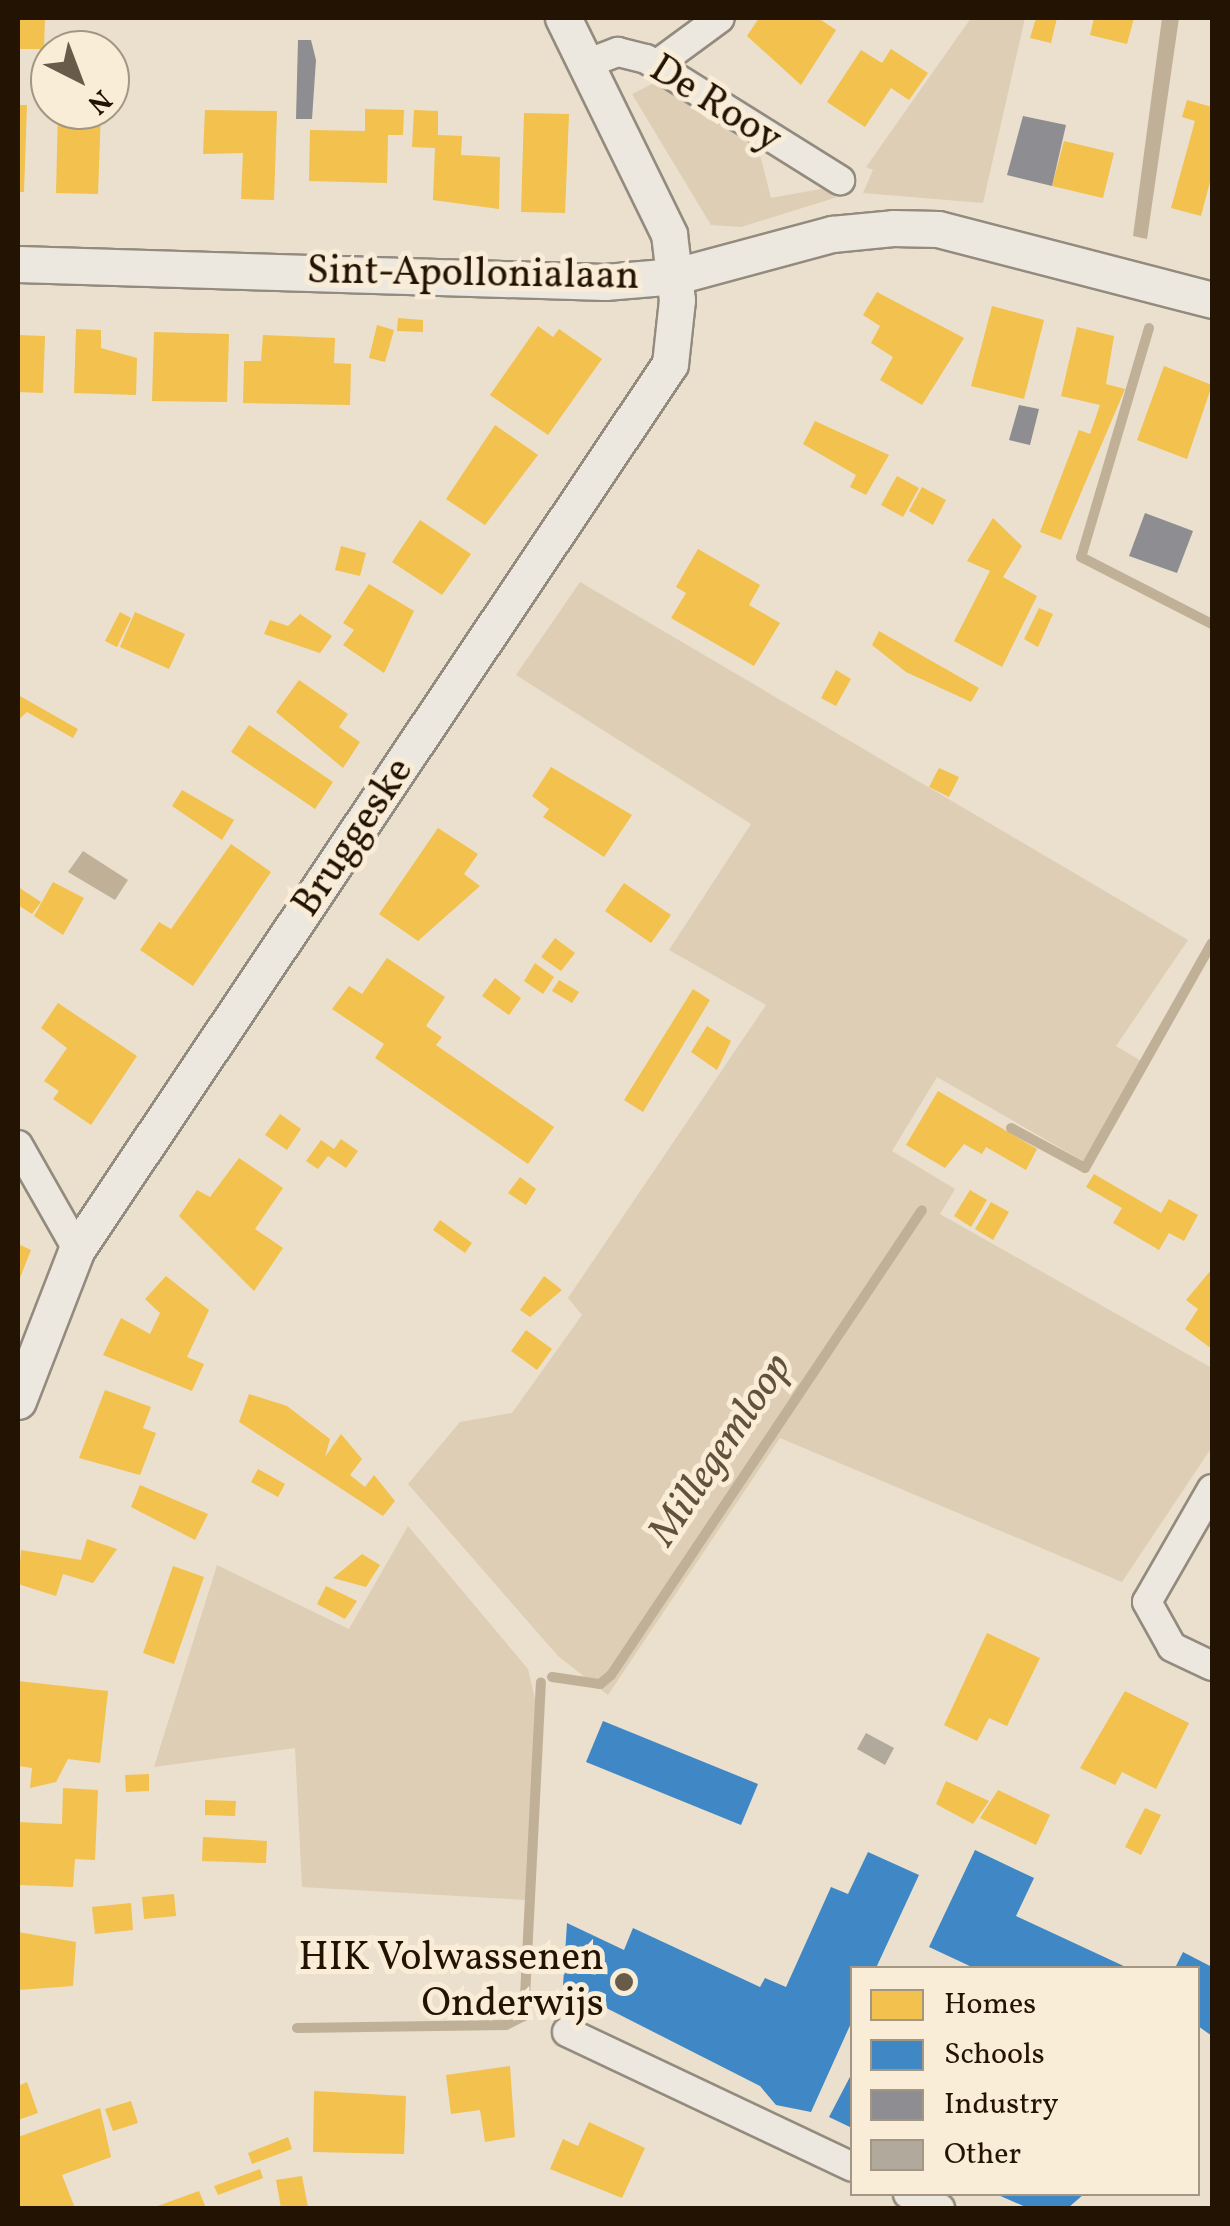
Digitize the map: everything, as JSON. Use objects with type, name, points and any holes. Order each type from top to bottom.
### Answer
[{"type":"street","name":"De Rooy","points":[[563,18],[659,202],[676,276]]},
{"type":"street","points":[[656,65],[720,18]]},
{"type":"street","name":"De Rooy","points":[[586,64],[618,52],[656,65],[840,180]]},
{"type":"street","name":"Sint-Apollonialaan","points":[[18,264],[605,282],[676,276],[832,234],[938,229],[1212,300]]},
{"type":"street","name":"Bruggeske","points":[[18,1401],[77,1249],[659,385],[677,338],[676,276]]},
{"type":"street","points":[[18,1145],[77,1249]]},
{"type":"street","points":[[1212,1489],[1147,1602],[1172,1647],[1212,1666]]},
{"type":"street","points":[[567,2032],[850,2167]]},
{"type":"street","points":[[913,2196],[940,2208]]},
{"type":"shaded area","points":[[971,18],[1025,18],[983,203],[863,193],[873,170],[866,167]]},
{"type":"shaded area","points":[[1162,18],[1179,18],[1147,239],[1133,236]]},
{"type":"shaded area","points":[[656,82],[759,151],[771,198],[837,186],[844,195],[741,227],[711,225],[632,94]]},
{"type":"shaded area","points":[[580,582],[1188,940],[1116,1046],[1143,1062],[1083,1161],[937,1077],[892,1151],[955,1189],[940,1214],[1212,1368],[1212,1447],[1122,1582],[780,1438],[608,1695],[558,1656],[408,1484],[460,1422],[512,1413],[582,1315],[568,1298],[766,1005],[669,950],[751,824],[516,675]]},
{"type":"shaded area","points":[[83,851],[128,880],[115,900],[68,872]]},
{"type":"shaded area","points":[[408,1526],[528,1669],[538,1712],[526,1900],[302,1887],[295,1748],[154,1767],[217,1565],[349,1629]]},
{"type":"building: Homes","points":[[20,18],[45,18],[45,30],[30,30],[30,49],[19,49]]},
{"type":"building: Homes","points":[[759,18],[818,18],[836,30],[801,85],[747,36]]},
{"type":"building: Homes","points":[[1036,18],[1057,18],[1051,43],[1030,38]]},
{"type":"building: Homes","points":[[1094,18],[1134,18],[1127,44],[1090,35]]},
{"type":"building: Homes","points":[[891,49],[928,73],[909,100],[891,88],[865,127],[827,102],[861,50],[882,63]]},
{"type":"building: Homes","points":[[1187,100],[1212,107],[1212,174],[1201,216],[1171,208],[1195,121],[1182,117]]},
{"type":"building: Homes","points":[[18,105],[27,105],[24,192],[18,192]]},
{"type":"building: Homes","points":[[365,109],[404,110],[403,135],[388,135],[387,183],[309,181],[310,130],[365,131]]},
{"type":"building: Homes","points":[[205,110],[277,111],[274,200],[241,199],[243,153],[203,154]]},
{"type":"building: Homes","points":[[414,110],[438,111],[438,135],[462,136],[461,155],[500,157],[499,209],[433,200],[435,148],[412,147]]},
{"type":"building: Homes","points":[[524,113],[569,114],[565,213],[521,212]]},
{"type":"building: Homes","points":[[58,130],[100,130],[98,194],[56,193]]},
{"type":"building: Homes","points":[[1064,141],[1114,153],[1103,198],[1052,186]]},
{"type":"building: Homes","points":[[877,292],[964,338],[922,405],[880,380],[893,357],[871,343],[880,326],[863,315]]},
{"type":"building: Homes","points":[[992,306],[1044,320],[1024,399],[971,386]]},
{"type":"building: Homes","points":[[398,318],[423,320],[423,332],[397,331]]},
{"type":"building: Homes","points":[[377,325],[394,330],[385,362],[369,358]]},
{"type":"building: Homes","points":[[538,326],[553,337],[559,329],[602,359],[548,435],[490,395]]},
{"type":"building: Homes","points":[[1077,327],[1114,336],[1106,384],[1125,389],[1061,540],[1040,532],[1079,430],[1090,434],[1100,405],[1061,396]]},
{"type":"building: Homes","points":[[76,329],[101,330],[101,348],[137,358],[136,395],[74,393]]},
{"type":"building: Homes","points":[[154,332],[229,334],[227,402],[152,401]]},
{"type":"building: Homes","points":[[18,335],[45,336],[43,393],[18,392]]},
{"type":"building: Homes","points":[[263,335],[335,338],[334,363],[351,364],[350,405],[243,403],[244,361],[261,361]]},
{"type":"building: Homes","points":[[1164,366],[1212,385],[1187,459],[1137,440]]},
{"type":"building: Homes","points":[[815,421],[889,455],[866,495],[850,487],[856,475],[803,444]]},
{"type":"building: Homes","points":[[495,425],[538,455],[485,525],[446,499]]},
{"type":"building: Homes","points":[[897,476],[919,488],[903,517],[881,505]]},
{"type":"building: Homes","points":[[922,487],[946,500],[933,525],[909,511]]},
{"type":"building: Homes","points":[[993,518],[1022,546],[1003,577],[1037,596],[1002,667],[954,641],[990,571],[967,561]]},
{"type":"building: Homes","points":[[420,520],[471,554],[442,595],[392,562]]},
{"type":"building: Homes","points":[[341,546],[366,553],[360,576],[335,570]]},
{"type":"building: Homes","points":[[698,549],[760,585],[749,605],[780,623],[754,666],[671,618],[686,593],[676,587]]},
{"type":"building: Homes","points":[[369,584],[414,611],[384,673],[343,645],[354,630],[343,623]]},
{"type":"building: Homes","points":[[1039,608],[1053,614],[1038,647],[1024,639]]},
{"type":"building: Homes","points":[[120,612],[131,618],[117,647],[105,641]]},
{"type":"building: Homes","points":[[135,612],[185,634],[169,669],[120,647]]},
{"type":"building: Homes","points":[[300,614],[332,636],[320,653],[264,634],[270,620],[288,626]]},
{"type":"building: Homes","points":[[879,631],[979,688],[971,702],[906,672],[872,645]]},
{"type":"building: Homes","points":[[836,670],[851,679],[836,706],[821,698]]},
{"type":"building: Homes","points":[[299,680],[348,714],[339,727],[360,742],[343,768],[276,712]]},
{"type":"building: Homes","points":[[18,695],[78,729],[73,738],[27,712],[18,720]]},
{"type":"building: Homes","points":[[249,725],[333,782],[315,809],[231,752]]},
{"type":"building: Homes","points":[[551,767],[632,815],[604,857],[543,817],[549,809],[532,796]]},
{"type":"building: Homes","points":[[939,768],[959,777],[949,797],[929,787]]},
{"type":"building: Homes","points":[[182,790],[234,820],[222,840],[172,806]]},
{"type":"building: Homes","points":[[438,828],[478,854],[464,874],[480,886],[418,941],[379,914]]},
{"type":"building: Homes","points":[[231,844],[271,872],[193,986],[140,950],[159,922],[171,929]]},
{"type":"building: Homes","points":[[53,882],[84,898],[63,935],[34,916]]},
{"type":"building: Homes","points":[[624,883],[671,915],[651,943],[605,911]]},
{"type":"building: Homes","points":[[18,887],[41,902],[32,914],[18,905]]},
{"type":"building: Homes","points":[[555,938],[575,953],[561,971],[541,957]]},
{"type":"building: Homes","points":[[387,958],[445,997],[426,1026],[442,1037],[436,1045],[554,1127],[528,1164],[375,1058],[384,1044],[332,1009],[349,986],[362,994]]},
{"type":"building: Homes","points":[[535,963],[554,977],[543,994],[524,981]]},
{"type":"building: Homes","points":[[495,978],[521,998],[509,1015],[482,996]]},
{"type":"building: Homes","points":[[559,980],[579,992],[572,1003],[552,991]]},
{"type":"building: Homes","points":[[693,989],[710,1000],[643,1112],[624,1100]]},
{"type":"building: Homes","points":[[58,1003],[137,1056],[91,1125],[53,1099],[59,1091],[44,1081],[67,1048],[41,1028]]},
{"type":"building: Homes","points":[[707,1026],[731,1041],[717,1070],[691,1052]]},
{"type":"building: Homes","points":[[938,1091],[1037,1149],[1026,1170],[986,1147],[982,1154],[964,1144],[945,1168],[906,1145]]},
{"type":"building: Homes","points":[[280,1114],[301,1129],[287,1150],[265,1135]]},
{"type":"building: Homes","points":[[341,1139],[358,1151],[346,1168],[328,1156],[318,1169],[306,1161],[321,1140],[334,1149]]},
{"type":"building: Homes","points":[[239,1158],[283,1188],[255,1229],[283,1248],[254,1291],[179,1216],[197,1190],[210,1197]]},
{"type":"building: Homes","points":[[1094,1174],[1161,1213],[1169,1199],[1198,1215],[1184,1241],[1169,1233],[1159,1250],[1113,1223],[1122,1208],[1086,1187]]},
{"type":"building: Homes","points":[[520,1177],[536,1189],[526,1205],[508,1193]]},
{"type":"building: Homes","points":[[970,1190],[987,1200],[971,1227],[954,1216]]},
{"type":"building: Homes","points":[[991,1202],[1009,1212],[993,1240],[975,1229]]},
{"type":"building: Homes","points":[[440,1220],[472,1243],[465,1253],[433,1230]]},
{"type":"building: Homes","points":[[18,1244],[31,1250],[18,1283]]},
{"type":"building: Homes","points":[[1212,1269],[1212,1349],[1185,1329],[1198,1309],[1186,1300]]},
{"type":"building: Homes","points":[[166,1276],[209,1310],[187,1357],[204,1364],[192,1391],[103,1355],[121,1318],[150,1334],[160,1313],[145,1299]]},
{"type":"building: Homes","points":[[544,1276],[562,1290],[530,1317],[520,1310]]},
{"type":"building: Homes","points":[[526,1330],[552,1349],[537,1370],[511,1351]]},
{"type":"building: Homes","points":[[105,1390],[151,1407],[143,1428],[156,1433],[140,1475],[79,1458]]},
{"type":"building: Homes","points":[[249,1394],[287,1406],[330,1439],[325,1457],[341,1434],[362,1459],[350,1475],[365,1487],[374,1475],[395,1501],[383,1516],[239,1422]]},
{"type":"building: Homes","points":[[258,1469],[285,1484],[278,1497],[251,1482]]},
{"type":"building: Homes","points":[[140,1485],[208,1514],[195,1540],[131,1507]]},
{"type":"building: Homes","points":[[87,1539],[117,1549],[93,1583],[63,1574],[56,1596],[18,1584],[21,1550],[81,1560]]},
{"type":"building: Homes","points":[[362,1554],[380,1565],[366,1587],[333,1578]]},
{"type":"building: Homes","points":[[173,1566],[204,1577],[174,1664],[143,1653]]},
{"type":"building: Homes","points":[[326,1586],[357,1601],[345,1619],[317,1604]]},
{"type":"building: Homes","points":[[987,1633],[1040,1658],[1007,1726],[989,1718],[977,1741],[944,1725]]},
{"type":"building: Homes","points":[[18,1681],[108,1691],[100,1763],[68,1759],[56,1782],[30,1788],[32,1768],[18,1766]]},
{"type":"building: Homes","points":[[1125,1691],[1189,1723],[1156,1789],[1122,1772],[1115,1785],[1080,1768]]},
{"type":"building: Homes","points":[[149,1774],[149,1791],[126,1792],[125,1775]]},
{"type":"building: Homes","points":[[946,1781],[989,1801],[973,1824],[936,1804]]},
{"type":"building: Homes","points":[[63,1788],[98,1790],[95,1860],[75,1859],[73,1887],[18,1885],[18,1822],[62,1824]]},
{"type":"building: Homes","points":[[998,1790],[1050,1815],[1036,1845],[980,1818]]},
{"type":"building: Homes","points":[[205,1800],[236,1801],[235,1816],[205,1815]]},
{"type":"building: Homes","points":[[1145,1808],[1161,1815],[1141,1855],[1125,1847]]},
{"type":"building: Homes","points":[[203,1837],[267,1841],[266,1863],[202,1861]]},
{"type":"building: Homes","points":[[174,1894],[176,1916],[144,1919],[142,1897]]},
{"type":"building: Homes","points":[[131,1903],[133,1930],[95,1934],[92,1907]]},
{"type":"building: Homes","points":[[18,1932],[76,1942],[73,1986],[18,1990]]},
{"type":"building: Homes","points":[[510,2066],[515,2137],[485,2142],[480,2110],[451,2114],[446,2075]]},
{"type":"building: Homes","points":[[27,2082],[38,2113],[18,2120],[18,2086]]},
{"type":"building: Homes","points":[[314,2091],[406,2096],[404,2154],[313,2152]]},
{"type":"building: Homes","points":[[131,2101],[138,2123],[113,2131],[105,2109]]},
{"type":"building: Homes","points":[[100,2108],[111,2157],[62,2175],[75,2208],[20,2208],[18,2137]]},
{"type":"building: Homes","points":[[589,2122],[645,2148],[622,2198],[550,2169],[563,2139],[578,2146]]},
{"type":"building: Homes","points":[[288,2137],[292,2149],[252,2164],[248,2153]]},
{"type":"building: Homes","points":[[260,2169],[263,2178],[218,2195],[214,2186]]},
{"type":"building: Homes","points":[[302,2176],[308,2207],[281,2208],[276,2180]]},
{"type":"building: Homes","points":[[199,2191],[206,2208],[152,2208]]},
{"type":"building: Schools","points":[[603,1721],[758,1784],[741,1825],[586,1762]]},
{"type":"building: Schools","points":[[975,1850],[1034,1878],[1016,1916],[1124,1966],[970,1966],[929,1947]]},
{"type":"building: Schools","name":"HIK Volwassenen Onderwijs","points":[[868,1852],[919,1875],[877,1966],[850,1966],[850,2025],[811,2112],[776,2105],[760,2086],[563,1986],[567,1923],[624,1950],[633,1928],[760,1987],[765,1978],[786,1987],[831,1887],[848,1894]]},
{"type":"building: Schools","points":[[1183,1952],[1212,1967],[1212,2036],[1200,2027],[1200,1966],[1176,1966]]},
{"type":"building: Schools","points":[[850,2077],[850,2127],[829,2117]]},
{"type":"building: Schools","points":[[1001,2196],[1082,2196],[1068,2208],[1028,2208]]},
{"type":"building: Industry","points":[[298,40],[311,40],[316,60],[312,119],[296,119]]},
{"type":"building: Industry","points":[[1023,116],[1066,125],[1052,186],[1007,175]]},
{"type":"building: Industry","points":[[1019,405],[1039,409],[1030,445],[1009,440]]},
{"type":"building: Industry","points":[[1145,513],[1193,531],[1177,573],[1129,556]]},
{"type":"building: Other","points":[[866,1733],[894,1748],[885,1765],[857,1749]]},
{"type":"waterway","name":"Millegemloop","points":[[1149,328],[1081,557],[1212,624]]},
{"type":"waterway","name":"Millegemloop","points":[[1011,1128],[1085,1168],[1212,943]]},
{"type":"waterway","name":"Millegemloop","points":[[552,1677],[600,1684],[611,1675],[922,1210]]},
{"type":"waterway","name":"Millegemloop","points":[[297,2028],[506,2025],[524,2016],[541,1682]]},
{"type":"place","name":"HIK Volwassenen Onderwijs","points":[[624,1982]]}]
